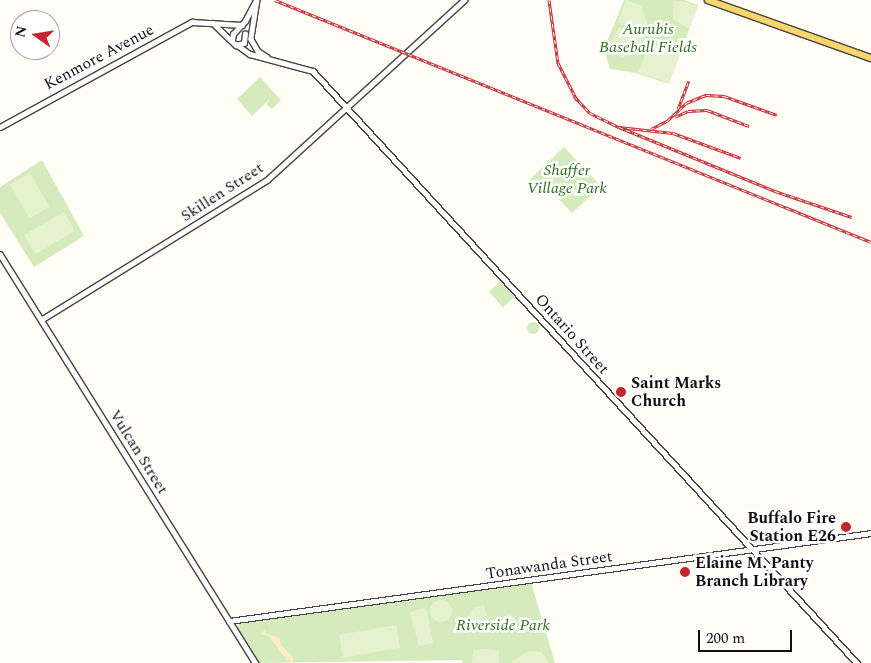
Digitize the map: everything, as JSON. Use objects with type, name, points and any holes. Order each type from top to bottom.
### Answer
[{"type":"main road","points":[[708,0],[871,58]]},
{"type":"street","points":[[234,42],[243,32],[257,0]]},
{"type":"street","points":[[234,42],[243,32],[257,0]]},
{"type":"street","name":"Skillen Street","points":[[41,320],[267,180],[464,0]]},
{"type":"street","name":"Kenmore Avenue","points":[[0,127],[192,22],[213,23],[243,32]]},
{"type":"street","points":[[213,23],[234,42]]},
{"type":"street","name":"Ontario Street","points":[[243,32],[258,51],[277,61]]},
{"type":"street","name":"Ontario Street","points":[[234,42],[250,54],[313,71],[857,663]]},
{"type":"street","name":"Vulcan Street","points":[[0,254],[256,663]]},
{"type":"street","name":"Tonawanda Street","points":[[230,621],[871,533]]},
{"type":"green space","name":"Aurubis Baseball Fields","points":[[624,0],[684,0],[698,5],[669,84],[636,73],[610,69],[604,49]]},
{"type":"green space","points":[[626,0],[642,6],[647,24],[645,34],[618,22]]},
{"type":"green space","points":[[674,0],[695,4],[697,9],[689,29],[673,19]]},
{"type":"green space","points":[[619,27],[644,36],[633,54],[623,57],[607,51]]},
{"type":"green space","points":[[659,45],[681,52],[669,83],[638,72],[649,47]]},
{"type":"green space","points":[[260,77],[281,100],[272,109],[266,104],[270,99],[252,116],[237,99]]},
{"type":"green space","name":"Shaffer Village Park","points":[[564,147],[601,186],[572,213],[546,186],[536,194],[526,183]]},
{"type":"green space","points":[[42,160],[84,236],[34,267],[0,213],[0,187]]},
{"type":"green space","points":[[30,173],[50,207],[30,218],[10,184]]},
{"type":"green space","points":[[64,212],[75,231],[35,254],[24,235]]},
{"type":"green space","points":[[501,281],[515,297],[503,307],[489,291]]},
{"type":"green space","points":[[531,322],[535,322],[539,328],[535,334],[531,334],[527,330],[527,326]]},
{"type":"green space","name":"Riverside Park","points":[[531,582],[555,663],[463,663],[462,660],[259,663],[237,627],[240,623]]},
{"type":"green space","points":[[441,600],[449,603],[452,611],[449,619],[441,622],[433,619],[430,611],[433,603]]},
{"type":"green space","points":[[484,605],[490,628],[468,629],[469,613],[475,607]]},
{"type":"green space","points":[[426,608],[433,643],[419,646],[410,612]]},
{"type":"green space","points":[[506,615],[512,615],[516,622],[512,629],[506,629],[502,625],[502,619]]},
{"type":"green space","points":[[396,625],[400,648],[343,658],[339,635]]},
{"type":"green space","points":[[473,650],[499,651],[499,663],[472,663]]},
{"type":"green space","points":[[528,651],[542,652],[549,663],[511,663]]},
{"type":"sand","points":[[265,630],[266,634],[280,638],[281,645],[293,657],[293,663],[286,659],[269,636],[260,634]]},
{"type":"water","points":[[85,60],[91,66],[85,72],[79,66]]},
{"type":"railway","points":[[275,0],[871,242]]},
{"type":"railway","points":[[549,0],[558,63],[577,100]]},
{"type":"railway","points":[[678,109],[689,81]]},
{"type":"railway","points":[[651,129],[667,121],[686,103],[706,95],[724,96],[777,115]]},
{"type":"railway","points":[[574,96],[590,113],[619,127],[673,133],[741,158]]},
{"type":"railway","points":[[675,117],[688,111],[707,110],[749,126]]},
{"type":"railway","points":[[619,127],[775,191],[852,217]]},
{"type":"place","name":"Saint Marks Church","points":[[621,392]]},
{"type":"place","name":"Buffalo Fire Station E26","points":[[846,527]]},
{"type":"place","name":"Elaine M. Panty Branch Library","points":[[685,572]]}]
